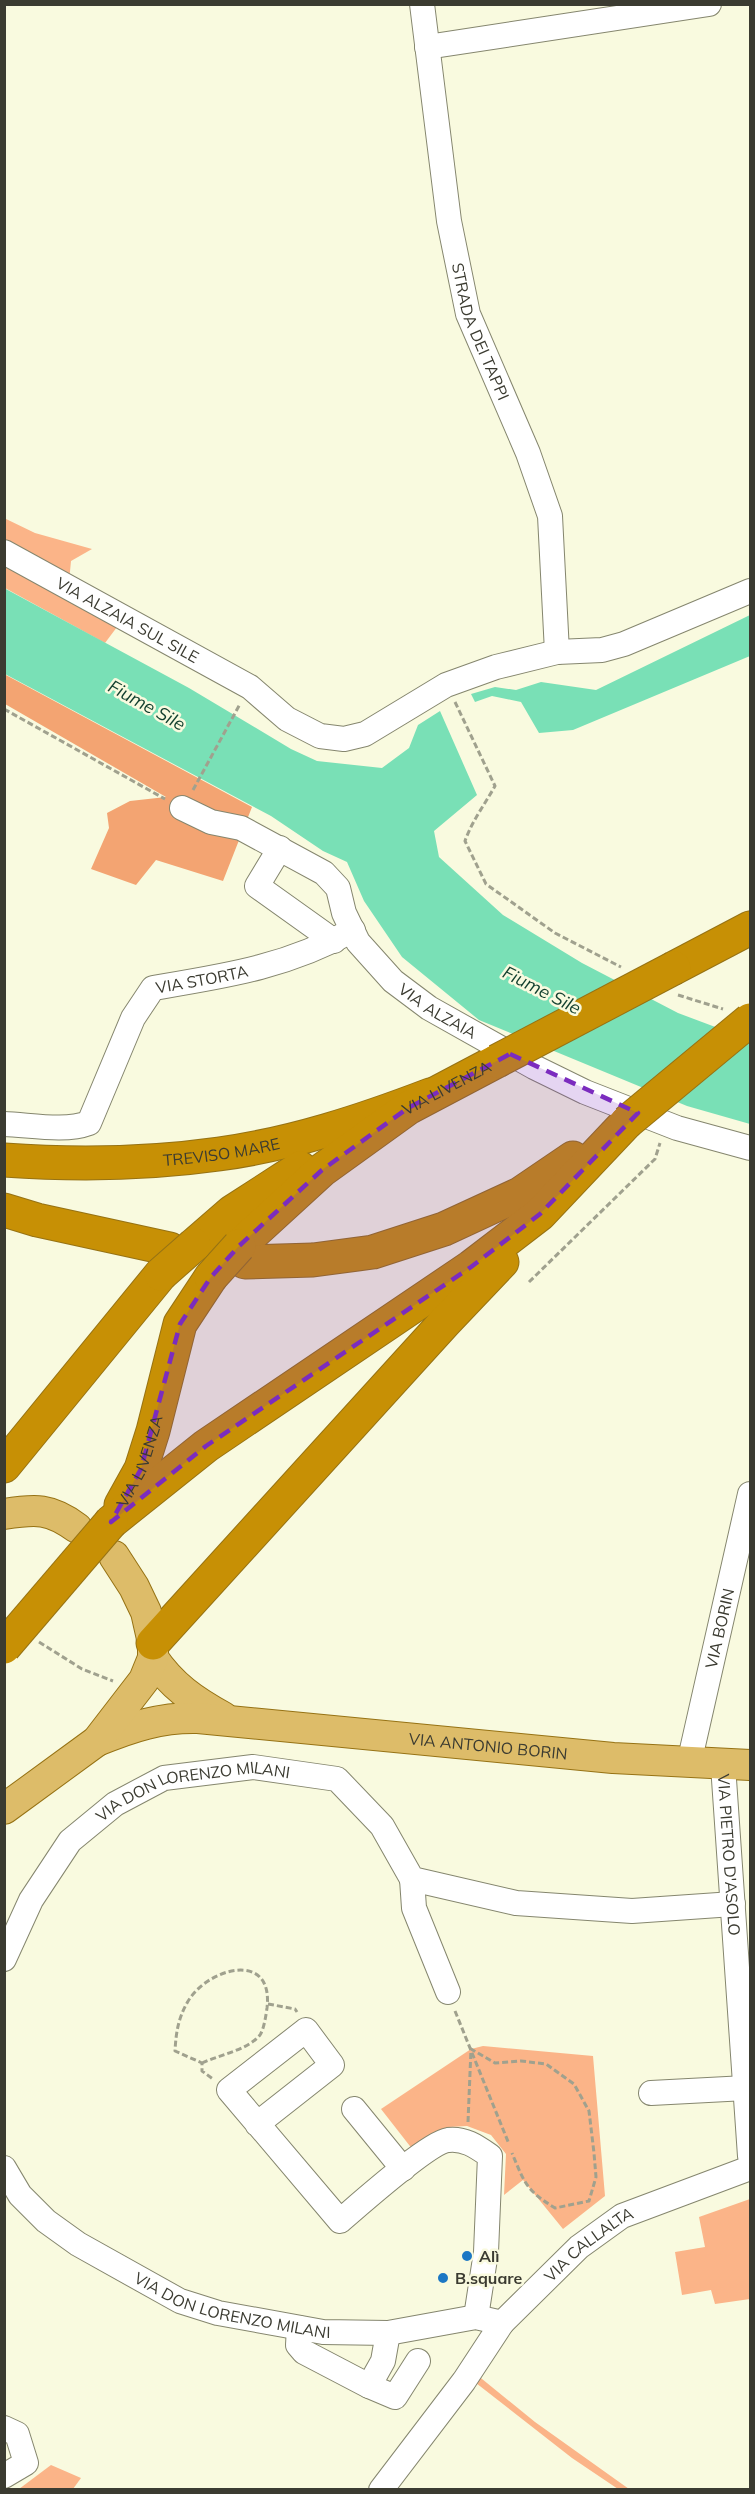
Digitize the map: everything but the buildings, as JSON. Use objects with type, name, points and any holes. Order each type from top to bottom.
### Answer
[{"type":"highway","name":"VIA LIVENZA","points":[[111,1522],[141,1469],[180,1324],[211,1277],[242,1254],[322,1170],[408,1108],[430,1095],[750,928]]},
{"type":"highway","name":"VIA LIVENZA","points":[[111,1522],[206,1446],[471,1267],[540,1214],[627,1122],[740,1016]]},
{"type":"highway","name":"TREVISO MARE","points":[[4,1161],[133,1163],[220,1154],[321,1132],[430,1095]]},
{"type":"highway","points":[[4,1466],[175,1256],[232,1212],[393,1109]]},
{"type":"highway","points":[[242,1254],[313,1260],[373,1252],[444,1229],[519,1194],[627,1122]]},
{"type":"highway","points":[[4,1210],[175,1256]]},
{"type":"highway","points":[[153,1651],[445,1322],[532,1231],[540,1214]]},
{"type":"highway","points":[[19,1643],[111,1522]]},
{"type":"main road","points":[[4,1514],[35,1509],[62,1517],[77,1528]]},
{"type":"main road","points":[[4,1809],[97,1741],[144,1680],[153,1651],[146,1612],[134,1587],[114,1556]]},
{"type":"main road","name":"VIA ANTONIO BORIN","points":[[153,1651],[164,1675],[179,1690],[225,1719]]},
{"type":"main road","name":"VIA ANTONIO BORIN","points":[[97,1741],[151,1721],[175,1717],[225,1719],[613,1758],[737,1765]]},
{"type":"street","name":"STRADA DEI TAPPI","points":[[422,4],[449,221],[468,314],[528,453],[550,516],[557,652]]},
{"type":"street","points":[[427,47],[709,4]]},
{"type":"street","name":"VIA ALZAIA SUL SILE","points":[[4,552],[247,692]]},
{"type":"street","points":[[247,692],[287,719],[320,736],[344,740],[365,734],[446,685],[496,667],[557,652],[602,650],[624,644],[750,591]]},
{"type":"street","name":"VIA ALZAIA","points":[[186,802],[212,822],[241,828],[324,873],[338,888],[344,913],[343,936],[358,942],[393,981],[429,1008],[534,1067],[585,1092],[667,1124],[750,1148]]},
{"type":"street","points":[[280,848],[257,886],[343,936]]},
{"type":"street","name":"VIA STORTA","points":[[4,1124],[80,1126],[89,1123],[133,1018],[153,988],[244,973],[310,952],[343,936]]},
{"type":"street","name":"VIA BORIN","points":[[689,1763],[750,1494]]},
{"type":"street","name":"VIA PIETRO D'ASOLO","points":[[737,1765],[733,1904],[750,2156]]},
{"type":"street","name":"VIA DON LORENZO MILANI","points":[[4,1959],[31,1900],[70,1841],[115,1804],[164,1778],[253,1767],[337,1779],[382,1826],[412,1879],[414,1908],[448,1992]]},
{"type":"street","points":[[412,1879],[516,1903],[632,1911],[733,1904]]},
{"type":"street","points":[[257,2124],[332,2065],[306,2030],[229,2090],[257,2124],[340,2221],[403,2169],[447,2140],[470,2142],[490,2156],[486,2252],[476,2317]]},
{"type":"street","points":[[651,2093],[746,2088]]},
{"type":"street","points":[[354,2109],[403,2169]]},
{"type":"street","name":"VIA DON LORENZO MILANI","points":[[4,2168],[20,2195],[46,2221],[78,2244],[180,2301],[218,2313],[323,2332],[388,2333],[476,2317],[502,2323]]},
{"type":"street","name":"VIA CALLALTA","points":[[381,2490],[464,2381],[502,2323],[579,2247],[622,2216],[750,2168]]},
{"type":"street","points":[[298,2328],[298,2345],[304,2352],[395,2397],[418,2361]]},
{"type":"street","points":[[369,2386],[383,2361],[388,2333]]},
{"type":"street","points":[[4,2428],[17,2434],[26,2463],[4,2476]]},
{"type":"path","points":[[446,685],[495,786],[483,810],[471,825],[465,841],[486,884],[555,933],[629,972]]},
{"type":"path","points":[[4,709],[186,802],[247,692]]},
{"type":"path","points":[[677,995],[740,1016]]},
{"type":"path","points":[[530,1282],[655,1159],[667,1124]]},
{"type":"path","points":[[19,1643],[137,1690]]},
{"type":"path","points":[[236,1969],[250,1971],[265,1982],[268,2004],[260,2034],[238,2050],[202,2063],[175,2051],[177,2025],[188,2001],[203,1985],[218,1975],[236,1969]]},
{"type":"path","points":[[448,1992],[523,2180],[534,2195],[555,2208],[589,2201],[597,2177],[589,2111],[574,2084],[546,2064],[521,2061],[495,2063],[471,2049]]},
{"type":"path","points":[[268,2004],[295,2009],[304,2020],[306,2030]]},
{"type":"path","points":[[464,2141],[468,2122],[471,2049]]},
{"type":"path","points":[[202,2063],[202,2071],[229,2090]]},
{"type":"highlighted area","points":[[510,1054],[638,1113],[540,1214],[471,1267],[206,1446],[111,1522],[141,1469],[180,1324],[211,1277],[239,1246],[322,1170],[408,1108]]},
{"type":"shaded area","points":[[4,518],[35,533],[92,549],[71,561],[69,582],[126,615],[105,643],[5,588]]},
{"type":"shaded area","points":[[4,674],[252,807],[223,881],[156,860],[136,885],[91,869],[109,828],[107,813],[130,801],[166,797],[5,704]]},
{"type":"shaded area","points":[[483,2046],[593,2056],[605,2196],[563,2229],[523,2180],[504,2195],[506,2154],[491,2135],[467,2126],[449,2127],[413,2150],[381,2109],[471,2049]]},
{"type":"shaded area","points":[[750,2199],[750,2299],[715,2304],[711,2290],[682,2295],[675,2252],[705,2247],[699,2217]]},
{"type":"shaded area","points":[[471,2370],[535,2422],[629,2489],[618,2489],[572,2458],[467,2376]]},
{"type":"shaded area","points":[[51,2465],[81,2478],[73,2489],[19,2489]]},
{"type":"water","name":"Fiume Sile","points":[[4,588],[189,688],[291,749],[317,761],[382,768],[409,748],[418,725],[440,711],[477,795],[434,831],[439,857],[503,915],[582,963],[678,1013],[750,1040],[750,1124],[687,1106],[479,1020],[402,957],[364,901],[347,862],[323,851],[271,816],[5,674]]},
{"type":"water","points":[[750,615],[750,656],[573,730],[539,733],[521,702],[492,696],[475,702],[471,694],[495,687],[516,690],[541,682],[596,690]]},
{"type":"place","name":"Alì","points":[[467,2256]]},
{"type":"place","name":"B.square","points":[[443,2278]]}]
